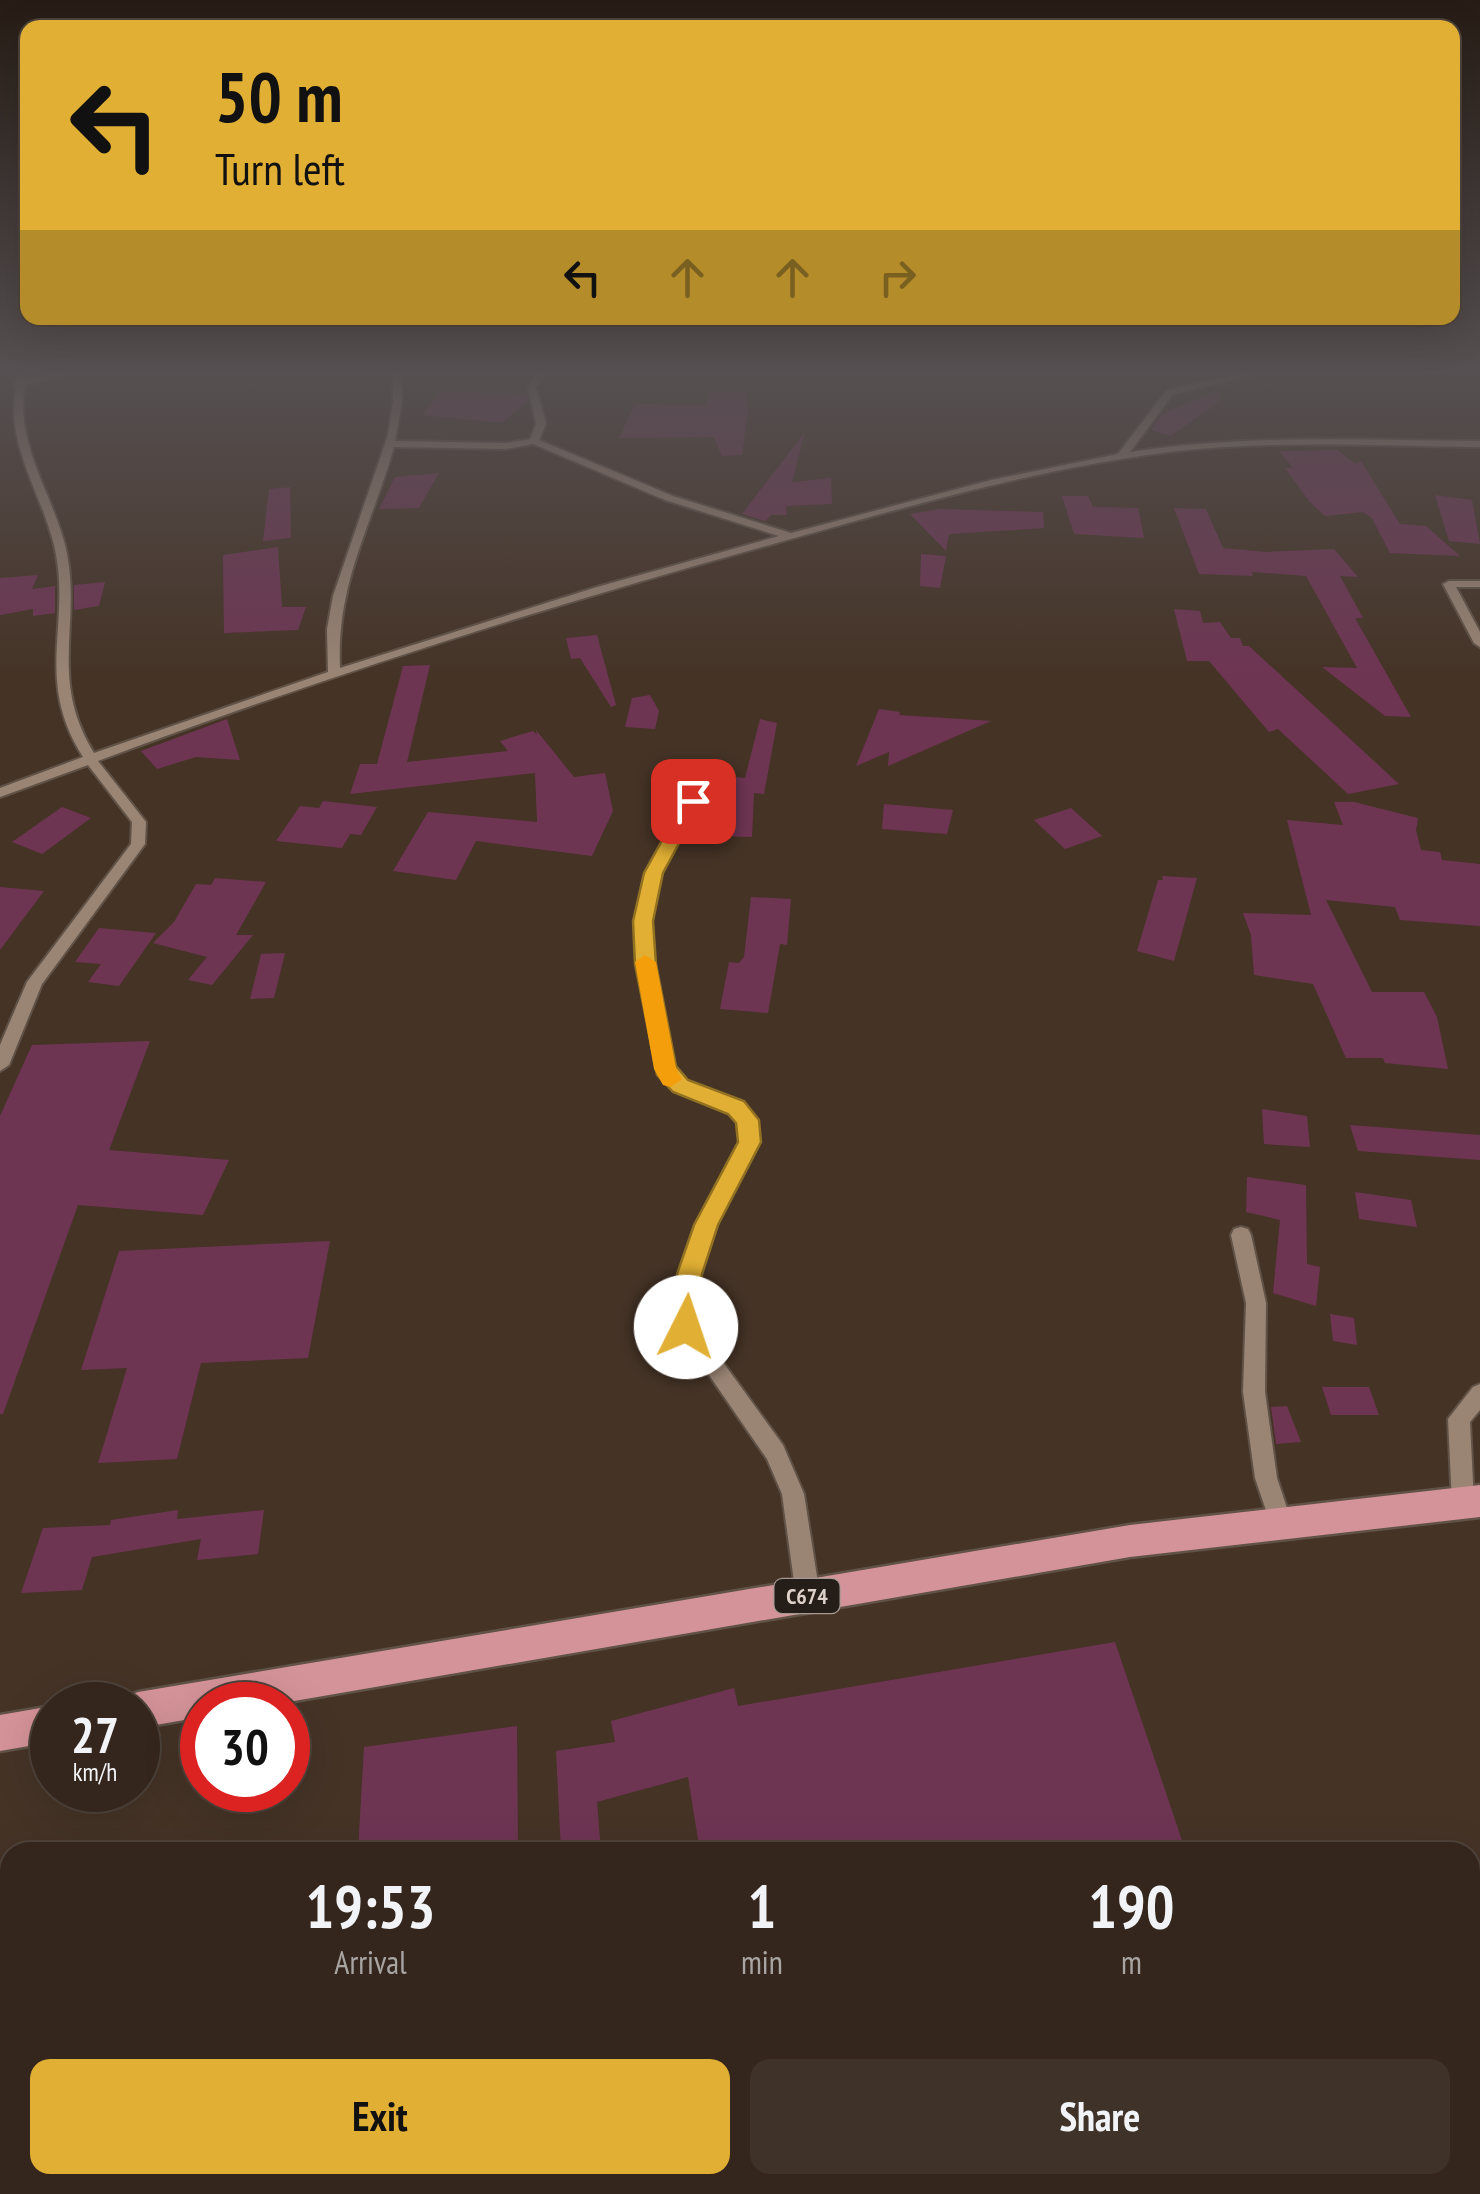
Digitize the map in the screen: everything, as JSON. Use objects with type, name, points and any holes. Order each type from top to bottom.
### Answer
[{"type":"main road","name":"C674","points":[[160,1706],[1130,1541],[1472,1502]]},
{"type":"main road","points":[[0,1733],[30,1728]]},
{"type":"street","points":[[0,1065],[34,982],[138,844],[138,822],[90,758],[64,700],[64,570],[50,519],[27,471]]},
{"type":"street","points":[[334,676],[333,628],[341,591],[379,471]]},
{"type":"street","points":[[606,471],[669,498],[790,536]]},
{"type":"street","points":[[0,793],[90,758],[635,578],[790,536],[1061,471]]},
{"type":"street","points":[[1480,584],[1448,584],[1480,643]]},
{"type":"street","points":[[693,801],[654,873],[643,921],[646,964],[665,1069],[680,1086],[736,1108],[747,1120],[749,1142],[706,1225],[690,1274],[686,1327],[776,1452],[793,1494],[808,1596]]},
{"type":"street","points":[[1242,1235],[1256,1303],[1254,1392],[1264,1461],[1281,1523]]},
{"type":"street","points":[[1472,1502],[1459,1419],[1480,1394]]},
{"type":"building","points":[[775,471],[795,471],[792,482],[831,478],[832,504],[786,506],[787,515],[771,515],[765,521],[742,514]]},
{"type":"building","points":[[1287,471],[1367,471],[1400,524],[1426,526],[1460,556],[1390,553],[1372,518],[1363,512],[1325,516]]},
{"type":"building","points":[[439,473],[419,508],[379,509],[395,477]]},
{"type":"building","points":[[290,487],[291,538],[263,541],[269,489]]},
{"type":"building","points":[[1435,495],[1472,500],[1480,544],[1449,541]]},
{"type":"building","points":[[1062,496],[1088,496],[1093,507],[1138,508],[1144,538],[1074,534]]},
{"type":"building","points":[[1174,508],[1206,509],[1223,548],[1266,552],[1334,549],[1358,577],[1340,576],[1363,618],[1355,618],[1411,717],[1385,716],[1322,667],[1357,668],[1306,576],[1199,574]]},
{"type":"building","points":[[939,509],[1043,512],[1044,528],[949,534],[946,551],[910,514]]},
{"type":"building","points":[[278,547],[282,607],[306,607],[298,630],[224,633],[223,555]]},
{"type":"building","points":[[921,554],[946,556],[940,588],[920,586]]},
{"type":"building","points":[[38,575],[32,589],[55,586],[55,613],[33,616],[33,609],[0,615],[0,578]]},
{"type":"building","points":[[105,582],[99,606],[74,610],[74,585]]},
{"type":"building","points":[[1174,609],[1200,611],[1203,623],[1220,622],[1231,638],[1240,638],[1243,646],[1249,646],[1399,784],[1348,794],[1278,729],[1269,732],[1209,661],[1187,661]]},
{"type":"building","points":[[597,635],[616,705],[611,707],[580,658],[571,659],[566,638]]},
{"type":"building","points":[[430,665],[407,762],[508,751],[500,741],[533,731],[537,735],[536,730],[574,777],[605,773],[613,811],[592,856],[476,841],[456,880],[393,871],[428,812],[537,822],[535,773],[350,794],[360,764],[377,764],[403,666]]},
{"type":"building","points":[[650,695],[659,711],[655,729],[625,727],[632,698]]},
{"type":"building","points":[[879,709],[900,712],[899,715],[991,721],[888,766],[889,752],[856,766]]},
{"type":"building","points":[[227,719],[240,760],[196,757],[157,769],[141,751]]},
{"type":"building","points":[[760,719],[777,723],[764,794],[754,793],[752,837],[707,836],[709,814],[715,814],[726,776],[745,778]]},
{"type":"building","points":[[323,801],[377,807],[361,835],[350,834],[342,848],[276,841],[300,806],[319,808]]},
{"type":"building","points":[[1334,802],[1354,802],[1418,818],[1416,830],[1421,850],[1440,852],[1442,860],[1480,864],[1480,926],[1400,920],[1395,907],[1326,900],[1372,992],[1424,992],[1437,1017],[1448,1069],[1385,1063],[1383,1058],[1346,1058],[1313,984],[1254,975],[1251,935],[1243,913],[1311,915],[1287,820],[1343,825]]},
{"type":"building","points":[[884,804],[953,810],[947,834],[882,829]]},
{"type":"building","points":[[62,807],[91,818],[42,854],[12,842]]},
{"type":"building","points":[[1071,808],[1102,836],[1065,849],[1034,820]]},
{"type":"building","points":[[1162,876],[1197,878],[1174,961],[1137,951]]},
{"type":"building","points":[[215,878],[266,882],[236,935],[253,935],[212,985],[188,980],[207,957],[153,943],[174,922],[196,884],[211,885]]},
{"type":"building","points":[[0,887],[44,891],[0,950]]},
{"type":"building","points":[[751,897],[791,899],[787,945],[780,944],[768,1013],[720,1009],[729,962],[739,963],[744,957]]},
{"type":"building","points":[[99,928],[156,933],[119,986],[88,982],[101,964],[75,962]]},
{"type":"building","points":[[285,953],[274,998],[250,999],[261,954]]},
{"type":"building","points":[[150,1041],[109,1150],[229,1160],[203,1215],[78,1205],[0,1414],[0,1116],[32,1045]]},
{"type":"building","points":[[1262,1109],[1307,1116],[1310,1147],[1264,1144]]},
{"type":"building","points":[[1350,1125],[1480,1135],[1480,1160],[1358,1151]]},
{"type":"building","points":[[1247,1177],[1306,1185],[1307,1264],[1320,1267],[1316,1306],[1273,1293],[1280,1220],[1246,1212]]},
{"type":"building","points":[[1355,1192],[1411,1200],[1417,1227],[1359,1219]]},
{"type":"building","points":[[330,1241],[308,1358],[201,1363],[177,1459],[98,1463],[127,1368],[81,1370],[119,1251]]},
{"type":"building","points":[[1330,1314],[1354,1318],[1357,1345],[1333,1341]]},
{"type":"building","points":[[1322,1387],[1369,1387],[1379,1415],[1331,1415]]},
{"type":"building","points":[[1287,1406],[1301,1442],[1276,1444],[1271,1407]]},
{"type":"building","points":[[178,1510],[177,1519],[264,1510],[258,1554],[197,1560],[201,1539],[92,1557],[82,1590],[21,1593],[43,1528],[110,1525],[111,1520]]},
{"type":"building","points":[[1115,1642],[1183,1842],[698,1842],[688,1777],[597,1802],[600,1842],[561,1842],[556,1751],[615,1742],[611,1721],[734,1688],[738,1706]]},
{"type":"building","points":[[517,1726],[518,1842],[359,1842],[364,1747]]},
{"type":"slow traffic","points":[[645,962],[665,1069],[671,1079]]},
{"type":"route","points":[[686,1327],[685,1297],[706,1225],[749,1142],[747,1120],[736,1108],[680,1086],[665,1069],[646,964],[643,921],[654,873],[693,801]]}]
